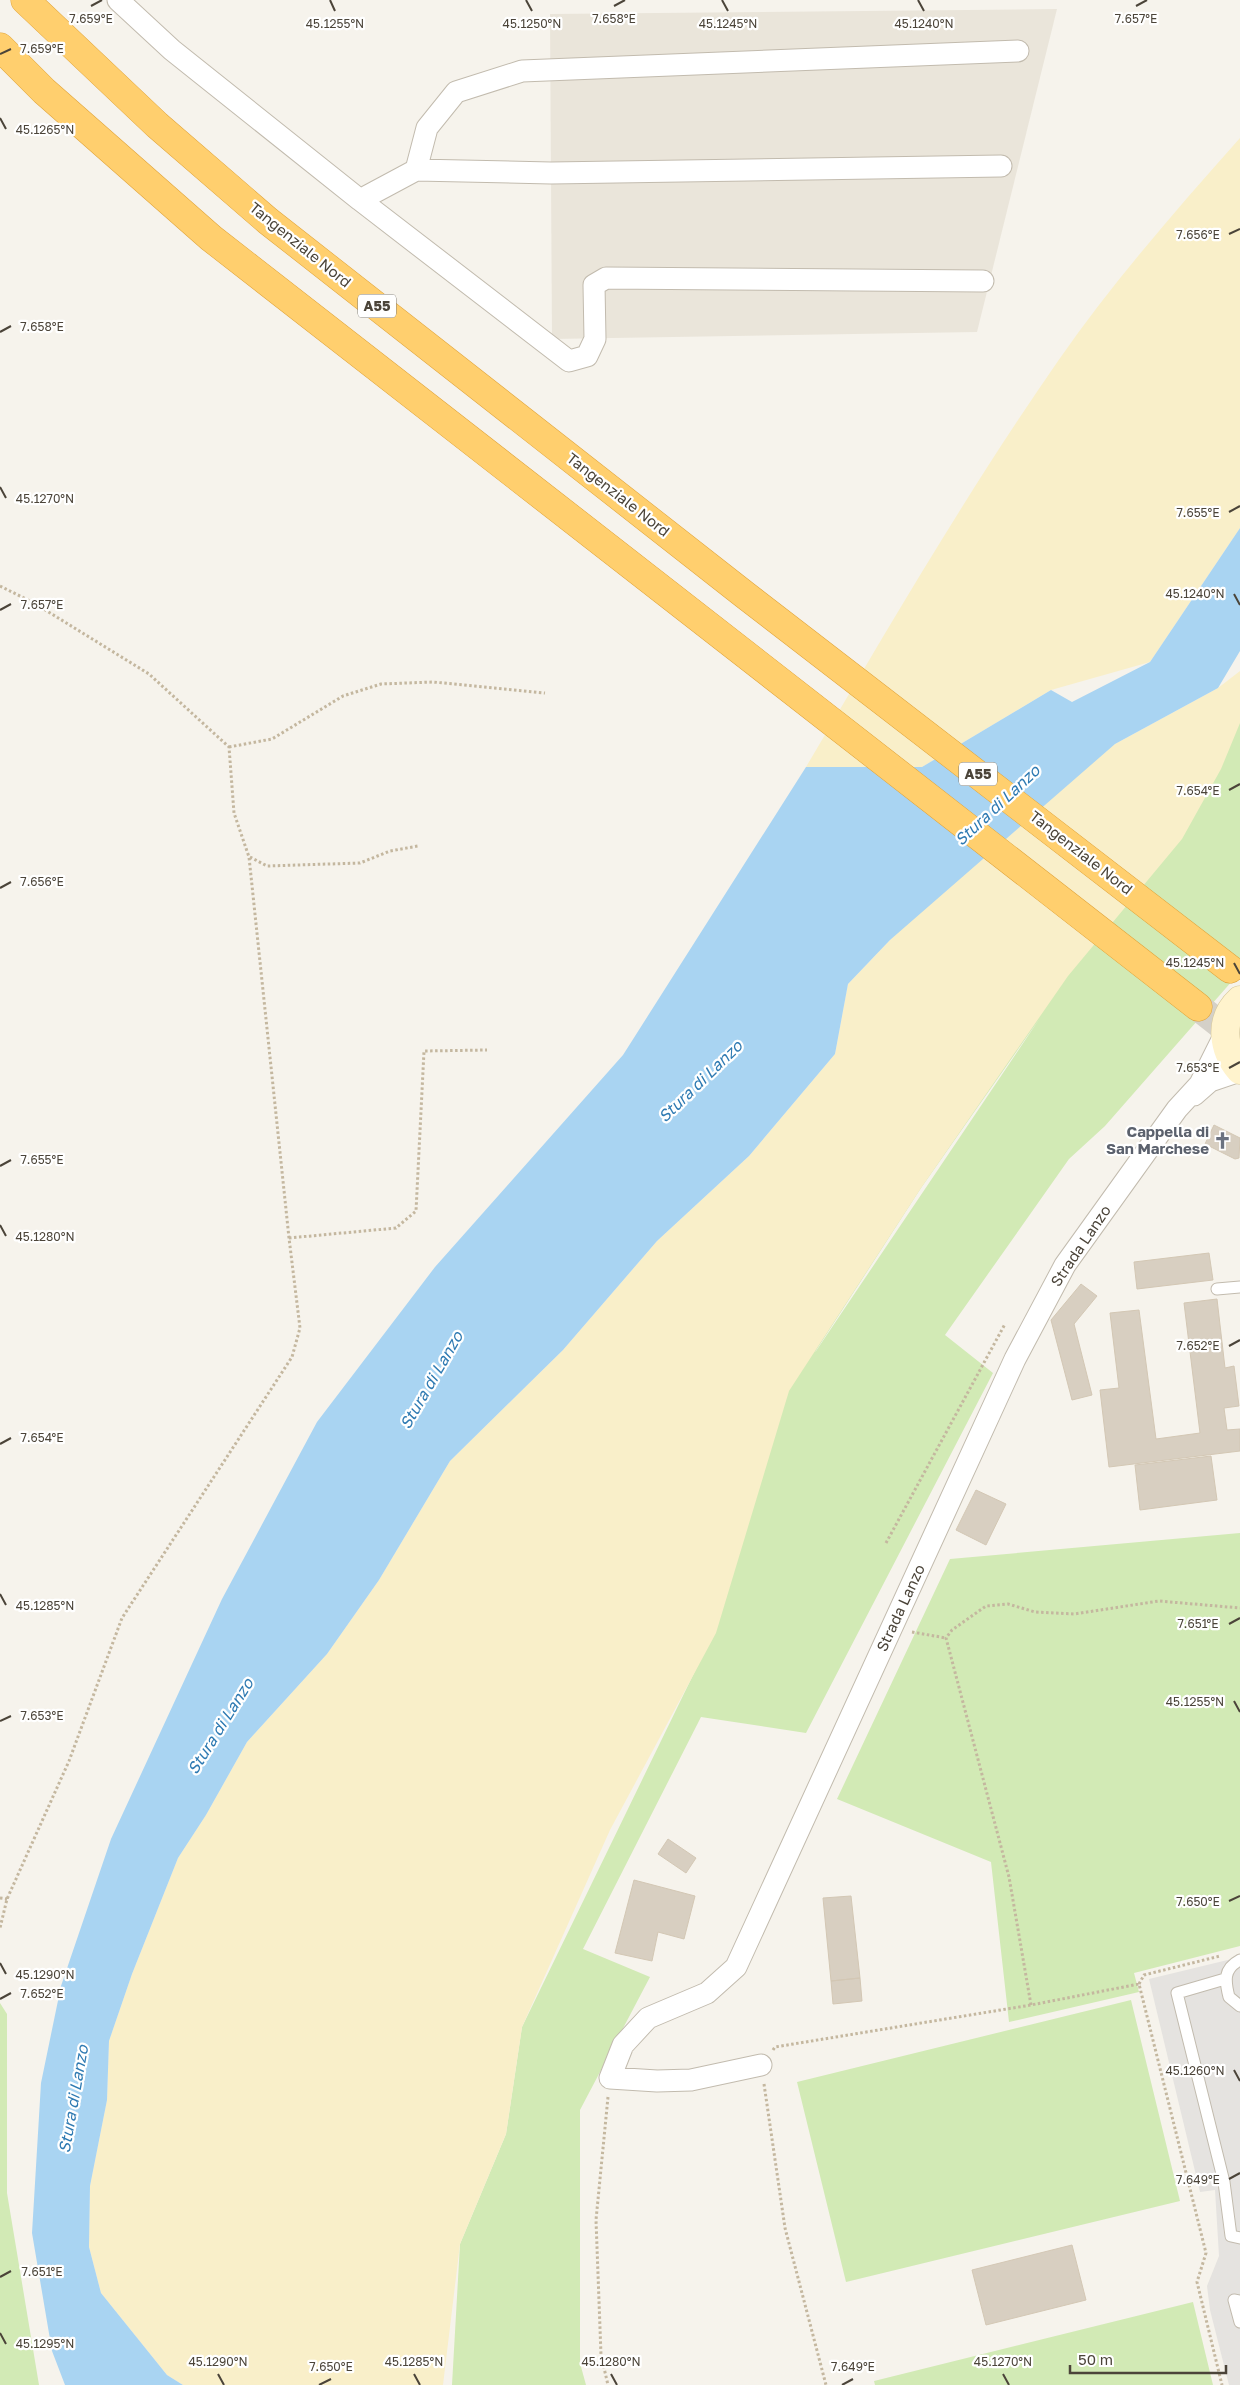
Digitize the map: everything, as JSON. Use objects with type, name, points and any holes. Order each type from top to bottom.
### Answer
[{"type":"highway","name":"Tangenziale Nord","points":[[25,0],[156,126],[268,221],[745,595],[1220,961]]},
{"type":"highway","points":[[0,47],[44,91],[211,238],[1188,1000]]},
{"type":"highway","points":[[0,62],[44,91]]},
{"type":"street","points":[[118,0],[172,50],[360,200],[569,361],[587,356],[595,339],[594,285],[606,278],[983,280]]},
{"type":"street","points":[[416,170],[427,128],[456,92],[522,71],[1018,51]]},
{"type":"street","points":[[360,200],[416,170],[551,173],[1000,166]]},
{"type":"street","points":[[1240,1000],[1228,1018],[1225,1034],[1229,1054],[1240,1071]]},
{"type":"street","name":"Strada Lanzo","points":[[610,2078],[623,2045],[648,2018],[707,1993],[736,1967],[865,1681],[892,1629],[1015,1359],[1065,1265],[1177,1110],[1200,1084],[1225,1034]]},
{"type":"street","name":"Strada Lanzo","points":[[1177,1110],[1210,1081],[1240,1071]]},
{"type":"street","points":[[610,2078],[657,2082],[691,2080],[761,2065]]},
{"type":"lane","points":[[1217,1289],[1240,1287]]},
{"type":"lane","points":[[1240,1960],[1232,1964],[1225,1979],[1229,1997],[1240,2006]]},
{"type":"lane","points":[[1225,1979],[1177,1993],[1224,2182],[1232,2236],[1240,2238]]},
{"type":"lane","points":[[1240,2301],[1234,2300],[1240,2322]]},
{"type":"path","points":[[0,586],[34,603],[149,674],[229,747],[234,813],[249,857],[300,1328],[292,1357],[122,1618],[69,1761],[8,1898],[0,1928]]},
{"type":"path","points":[[229,747],[272,739],[343,696],[381,684],[433,682],[545,693]]},
{"type":"path","points":[[249,857],[267,866],[360,863],[390,851],[418,846]]},
{"type":"path","points":[[289,1238],[396,1228],[416,1211],[424,1052],[487,1050]]},
{"type":"path","points":[[886,1543],[1005,1324]]},
{"type":"path","points":[[946,1638],[952,1630],[986,1606],[1008,1604],[1034,1612],[1074,1614],[1159,1601],[1240,1608]]},
{"type":"path","points":[[892,1629],[946,1638]]},
{"type":"path","points":[[946,1638],[1009,1877],[1031,2005]]},
{"type":"path","points":[[0,1898],[8,1898]]},
{"type":"path","points":[[1221,1956],[1144,1975],[1139,1984],[1206,2254],[1197,2282],[1222,2385]]},
{"type":"path","points":[[826,2385],[785,2228],[761,2065],[775,2047],[1031,2005],[1139,1984]]},
{"type":"path","points":[[608,2385],[600,2355],[596,2220],[610,2078]]},
{"type":"shaded area","points":[[1057,9],[977,332],[552,339],[550,14]]},
{"type":"shaded area","points":[[1240,1957],[1240,2385],[1229,2385],[1210,2310],[1207,2286],[1219,2256],[1215,2190],[1200,2192],[1149,1979]]},
{"type":"green space","points":[[1240,706],[1240,972],[1105,1126],[1069,1159],[945,1335],[993,1373],[806,1733],[701,1717],[583,1949],[650,1977],[580,2110],[580,2363],[586,2385],[452,2385],[460,2244],[506,2134],[522,2027],[712,1636],[356,1760]],"holes":[[[1040,1018],[815,1352],[921,1188]]]},
{"type":"green space","points":[[1240,1533],[1240,1946],[1134,1973],[1139,1992],[1009,2022],[991,1862],[837,1799],[950,1559]]},
{"type":"green space","points":[[1131,2000],[1180,2201],[846,2282],[797,2082]]},
{"type":"green space","points":[[0,2003],[7,2014],[7,2193],[39,2385],[0,2385]]},
{"type":"green space","points":[[1193,2302],[1213,2385],[875,2385],[874,2381]]},
{"type":"sand","points":[[1240,138],[1240,528],[1150,662],[1051,690],[922,767],[863,777],[806,767],[897,613],[1024,410],[1079,332],[1123,275]]},
{"type":"sand","points":[[1240,671],[1240,723],[1221,769],[1182,839],[1068,976],[921,1188],[789,1391],[716,1633],[610,1830],[522,2027],[506,2134],[460,2244],[443,2385],[183,2385],[167,2375],[101,2293],[89,2247],[90,2186],[107,2100],[109,2041],[132,1974],[178,1858],[206,1815],[247,1742],[327,1654],[379,1580],[450,1461],[563,1350],[657,1241],[749,1156],[835,1054],[848,984],[936,892],[1049,785],[1115,744],[1218,688]]},
{"type":"water","name":"Stura di Lanzo","points":[[1240,528],[1240,651],[1218,688],[1115,744],[890,940],[848,984],[835,1054],[749,1156],[657,1241],[563,1350],[450,1461],[379,1580],[327,1654],[247,1742],[206,1815],[178,1858],[132,1974],[109,2041],[107,2100],[90,2186],[89,2247],[101,2293],[167,2375],[183,2385],[65,2385],[52,2351],[32,2233],[41,2083],[61,1986],[111,1839],[222,1599],[317,1422],[435,1267],[623,1055],[806,767],[922,767],[1051,690],[1072,702],[1150,662]]},
{"type":"building","name":"Cappella di San Marchese","points":[[1214,1125],[1240,1138],[1239,1158],[1235,1159],[1205,1144]]},
{"type":"building","points":[[1209,1253],[1213,1280],[1137,1289],[1134,1262]]},
{"type":"building","points":[[1081,1284],[1097,1296],[1074,1324],[1092,1395],[1072,1400],[1051,1320]]},
{"type":"building","points":[[1217,1299],[1225,1368],[1234,1366],[1239,1406],[1224,1408],[1227,1430],[1240,1429],[1240,1451],[1109,1467],[1100,1390],[1119,1388],[1110,1313],[1139,1310],[1156,1439],[1200,1433],[1184,1303]]},
{"type":"building","points":[[1211,1456],[1217,1500],[1140,1510],[1135,1465]]},
{"type":"building","points":[[976,1490],[1006,1504],[986,1545],[956,1530]]},
{"type":"building","points":[[668,1839],[696,1858],[686,1873],[658,1854]]},
{"type":"building","points":[[634,1880],[695,1896],[684,1939],[658,1932],[652,1961],[615,1953]]},
{"type":"building","points":[[851,1896],[860,1978],[831,1981],[823,1898]]},
{"type":"building","points":[[860,1978],[862,2001],[833,2004],[831,1981]]},
{"type":"building","points":[[1072,2245],[1086,2300],[986,2325],[972,2270]]},
{"type":"tunnel","points":[[1198,1007],[1240,1040]]},
{"type":"place","name":"Cappella di San Marchese","points":[[1223,1141]]}]
